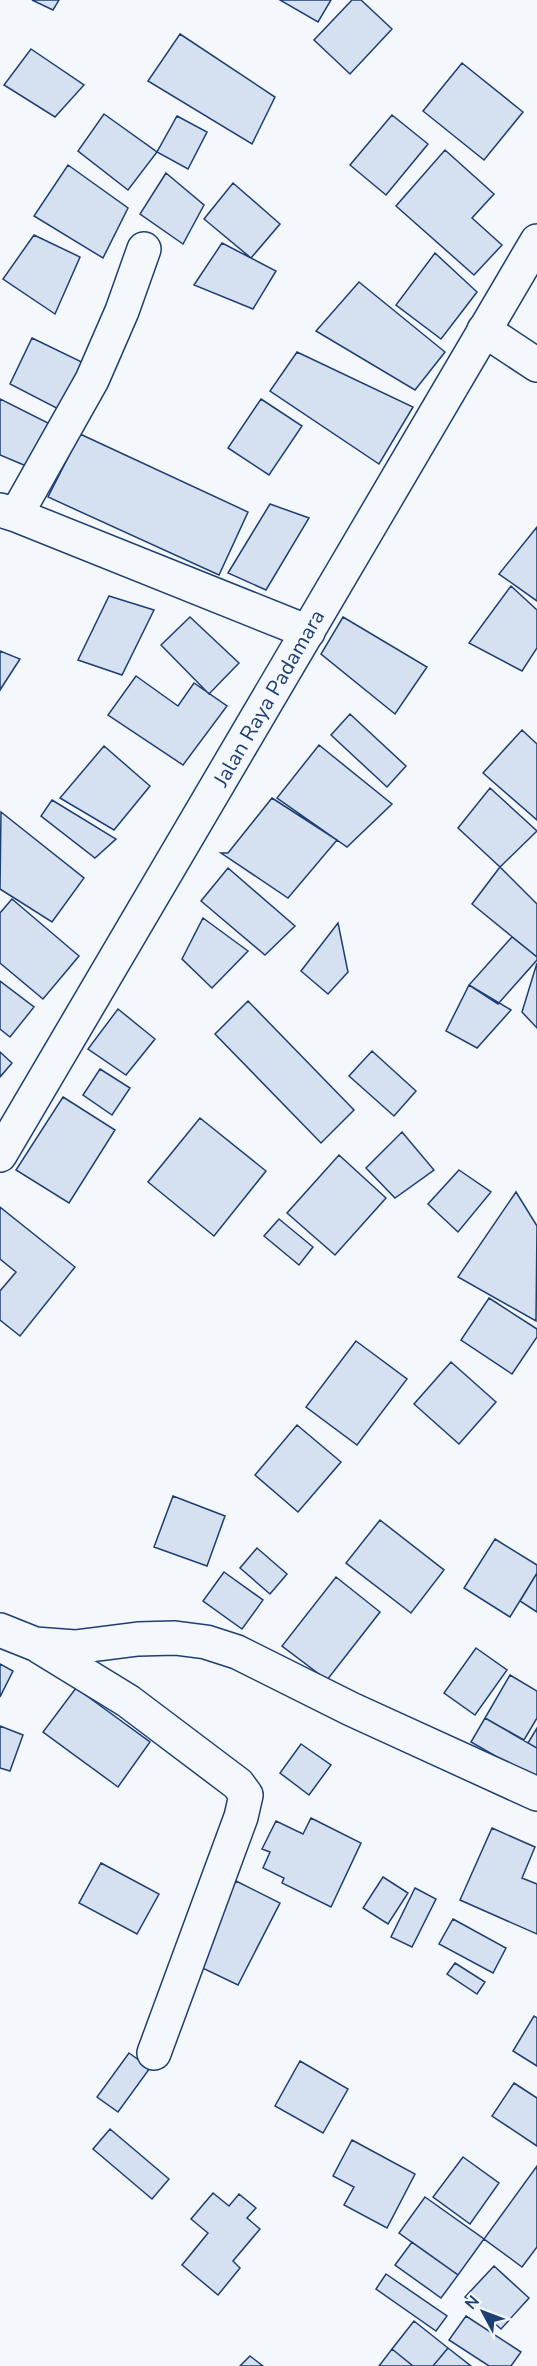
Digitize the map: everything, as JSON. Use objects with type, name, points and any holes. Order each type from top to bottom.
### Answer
[{"type":"street","name":"Jalan Raya Padamara","points":[[0,1155],[537,241]]},
{"type":"street","points":[[144,249],[122,311],[92,380],[8,513],[308,632]]},
{"type":"street","points":[[484,330],[537,365]]},
{"type":"street","points":[[0,1630],[35,1644],[128,1701],[238,1784],[246,1795],[241,1817],[154,2053]]},
{"type":"street","points":[[35,1644],[75,1647],[138,1639],[175,1638],[206,1642],[237,1652],[351,1709],[537,1794]]},
{"type":"building","points":[[32,0],[59,0],[53,10]]},
{"type":"building","points":[[280,0],[331,0],[318,22]]},
{"type":"building","points":[[352,0],[361,0],[392,29],[350,74],[314,40]]},
{"type":"building","points":[[180,34],[275,97],[252,144],[148,81]]},
{"type":"building","points":[[31,49],[84,85],[55,117],[4,85]]},
{"type":"building","points":[[462,63],[523,112],[484,160],[423,111]]},
{"type":"building","points":[[104,114],[157,152],[128,190],[78,151]]},
{"type":"building","points":[[392,115],[428,144],[386,195],[350,165]]},
{"type":"building","points":[[177,116],[207,132],[188,169],[157,152]]},
{"type":"building","points":[[445,150],[494,194],[472,218],[502,245],[474,275],[396,206]]},
{"type":"building","points":[[68,165],[128,208],[103,258],[34,216]]},
{"type":"building","points":[[166,173],[204,205],[183,244],[140,214]]},
{"type":"building","points":[[233,183],[280,224],[251,258],[204,219]]},
{"type":"building","points":[[34,235],[80,257],[55,314],[3,279]]},
{"type":"building","points":[[222,243],[276,271],[253,309],[194,285]]},
{"type":"building","points":[[435,253],[477,292],[441,339],[396,305]]},
{"type":"building","points":[[359,282],[445,352],[415,390],[316,331]]},
{"type":"building","points":[[32,338],[88,365],[68,414],[10,384]]},
{"type":"building","points":[[297,352],[413,407],[379,464],[270,391]]},
{"type":"building","points":[[0,399],[58,428],[31,468],[0,455]]},
{"type":"building","points":[[261,399],[302,426],[269,475],[228,448]]},
{"type":"building","points":[[80,434],[248,512],[219,575],[48,497]]},
{"type":"building","points":[[270,504],[309,518],[266,590],[228,573]]},
{"type":"building","points":[[537,527],[537,601],[499,574]]},
{"type":"building","points":[[511,586],[537,610],[537,648],[522,671],[469,643]]},
{"type":"building","points":[[109,596],[154,610],[122,675],[78,660]]},
{"type":"building","points":[[190,617],[239,663],[209,694],[161,645]]},
{"type":"building","points":[[343,617],[427,667],[395,714],[321,654]]},
{"type":"building","points":[[0,651],[20,659],[0,690]]},
{"type":"building","points":[[136,676],[178,706],[194,683],[227,706],[183,765],[108,715]]},
{"type":"building","points":[[350,714],[406,766],[387,787],[331,735]]},
{"type":"building","points":[[522,730],[537,744],[537,820],[483,773]]},
{"type":"building","points":[[319,745],[392,804],[347,847],[277,798]]},
{"type":"building","points":[[104,746],[150,786],[114,830],[60,798]]},
{"type":"building","points":[[490,788],[537,831],[500,867],[458,828]]},
{"type":"building","points":[[272,798],[337,840],[288,898],[221,853],[228,853]]},
{"type":"building","points":[[52,800],[116,839],[95,858],[41,816]]},
{"type":"building","points":[[1,812],[84,878],[52,922],[0,889]]},
{"type":"building","points":[[500,867],[537,904],[537,957],[472,904]]},
{"type":"building","points":[[228,868],[295,926],[265,955],[201,901]]},
{"type":"building","points":[[12,899],[79,956],[43,999],[0,963],[0,913]]},
{"type":"building","points":[[203,918],[248,951],[212,988],[182,959]]},
{"type":"building","points":[[338,923],[348,972],[328,994],[301,971]]},
{"type":"building","points":[[512,937],[537,957],[537,960],[498,1004],[469,985]]},
{"type":"building","points":[[537,963],[537,1028],[522,1012]]},
{"type":"building","points":[[0,981],[34,1007],[10,1037],[0,1029]]},
{"type":"building","points":[[469,985],[511,1010],[477,1048],[446,1031]]},
{"type":"building","points":[[248,1001],[354,1110],[321,1143],[215,1034]]},
{"type":"building","points":[[118,1009],[155,1039],[126,1075],[88,1049]]},
{"type":"building","points":[[372,1051],[416,1091],[394,1116],[349,1076]]},
{"type":"building","points":[[0,1052],[12,1063],[0,1077]]},
{"type":"building","points":[[100,1069],[130,1088],[112,1115],[83,1095]]},
{"type":"building","points":[[63,1097],[115,1130],[69,1203],[16,1170]]},
{"type":"building","points":[[200,1118],[266,1171],[214,1236],[148,1182]]},
{"type":"building","points":[[402,1132],[434,1170],[395,1198],[366,1168]]},
{"type":"building","points":[[339,1155],[386,1198],[335,1255],[287,1213]]},
{"type":"building","points":[[459,1170],[491,1192],[458,1232],[428,1204]]},
{"type":"building","points":[[516,1192],[537,1226],[536,1321],[458,1277]]},
{"type":"building","points":[[0,1207],[75,1267],[20,1336],[0,1320],[0,1291],[16,1272],[0,1259]]},
{"type":"building","points":[[279,1219],[313,1247],[299,1265],[264,1236]]},
{"type":"building","points":[[489,1298],[537,1329],[537,1337],[512,1374],[461,1340]]},
{"type":"building","points":[[356,1341],[407,1379],[357,1445],[306,1407]]},
{"type":"building","points":[[451,1362],[496,1402],[459,1444],[414,1404]]},
{"type":"building","points":[[297,1425],[341,1462],[298,1512],[255,1475]]},
{"type":"building","points":[[173,1496],[225,1516],[207,1566],[154,1547]]},
{"type":"building","points":[[380,1520],[444,1570],[411,1613],[346,1563]]},
{"type":"building","points":[[495,1539],[537,1565],[537,1573],[510,1617],[464,1588]]},
{"type":"building","points":[[257,1548],[287,1574],[270,1594],[240,1568]]},
{"type":"building","points":[[224,1572],[263,1600],[242,1629],[203,1601]]},
{"type":"building","points":[[537,1573],[537,1612],[520,1601]]},
{"type":"building","points":[[336,1577],[380,1612],[327,1680],[282,1646]]},
{"type":"building","points":[[476,1648],[507,1670],[475,1715],[444,1693]]},
{"type":"building","points":[[0,1664],[13,1671],[0,1697]]},
{"type":"building","points":[[510,1675],[537,1691],[537,1718],[524,1740],[485,1718]]},
{"type":"building","points":[[76,1688],[150,1742],[118,1787],[43,1732]]},
{"type":"building","points":[[485,1718],[537,1748],[537,1780],[471,1742]]},
{"type":"building","points":[[0,1726],[23,1735],[10,1771],[0,1768]]},
{"type":"building","points":[[537,1728],[537,1748],[528,1743]]},
{"type":"building","points":[[301,1744],[331,1765],[309,1795],[280,1773]]},
{"type":"building","points":[[311,1818],[361,1843],[331,1907],[282,1883],[284,1878],[263,1868],[270,1852],[262,1849],[276,1821],[303,1834]]},
{"type":"building","points":[[492,1828],[535,1847],[522,1878],[537,1884],[537,1934],[460,1900]]},
{"type":"building","points":[[101,1863],[159,1894],[137,1934],[79,1903]]},
{"type":"building","points":[[383,1877],[408,1893],[388,1924],[363,1908]]},
{"type":"building","points":[[236,1881],[280,1903],[238,1985],[194,1964]]},
{"type":"building","points":[[415,1888],[436,1899],[412,1947],[391,1937]]},
{"type":"building","points":[[453,1919],[506,1948],[493,1973],[439,1944]]},
{"type":"building","points":[[455,1963],[485,1982],[477,1994],[447,1974]]},
{"type":"building","points":[[534,2016],[537,2018],[537,2066],[513,2051]]},
{"type":"building","points":[[129,2053],[150,2068],[118,2112],[97,2097]]},
{"type":"building","points":[[300,2061],[348,2089],[323,2133],[275,2106]]},
{"type":"building","points":[[514,2083],[537,2098],[537,2146],[492,2116]]},
{"type":"building","points":[[110,2129],[169,2179],[152,2199],[93,2149]]},
{"type":"building","points":[[352,2140],[415,2174],[387,2228],[344,2205],[354,2187],[333,2176]]},
{"type":"building","points":[[463,2157],[499,2183],[470,2224],[433,2197]]},
{"type":"building","points":[[537,2166],[537,2247],[522,2267],[484,2239]]},
{"type":"building","points":[[213,2193],[229,2206],[239,2194],[256,2208],[247,2218],[260,2229],[233,2261],[240,2268],[218,2295],[182,2265],[208,2233],[191,2219]]},
{"type":"building","points":[[425,2197],[484,2239],[458,2275],[399,2233]]},
{"type":"building","points":[[412,2242],[458,2275],[441,2298],[395,2265]]},
{"type":"building","points":[[494,2266],[529,2298],[501,2329],[465,2297]]},
{"type":"building","points":[[386,2274],[447,2316],[436,2331],[376,2289]]},
{"type":"building","points":[[466,2316],[521,2352],[511,2366],[489,2366],[449,2340]]},
{"type":"building","points":[[414,2321],[448,2348],[433,2366],[413,2366],[392,2349]]},
{"type":"building","points":[[448,2348],[471,2366],[433,2366]]},
{"type":"building","points":[[392,2349],[413,2366],[379,2366]]},
{"type":"building","points":[[250,2356],[263,2366],[240,2366]]}]
